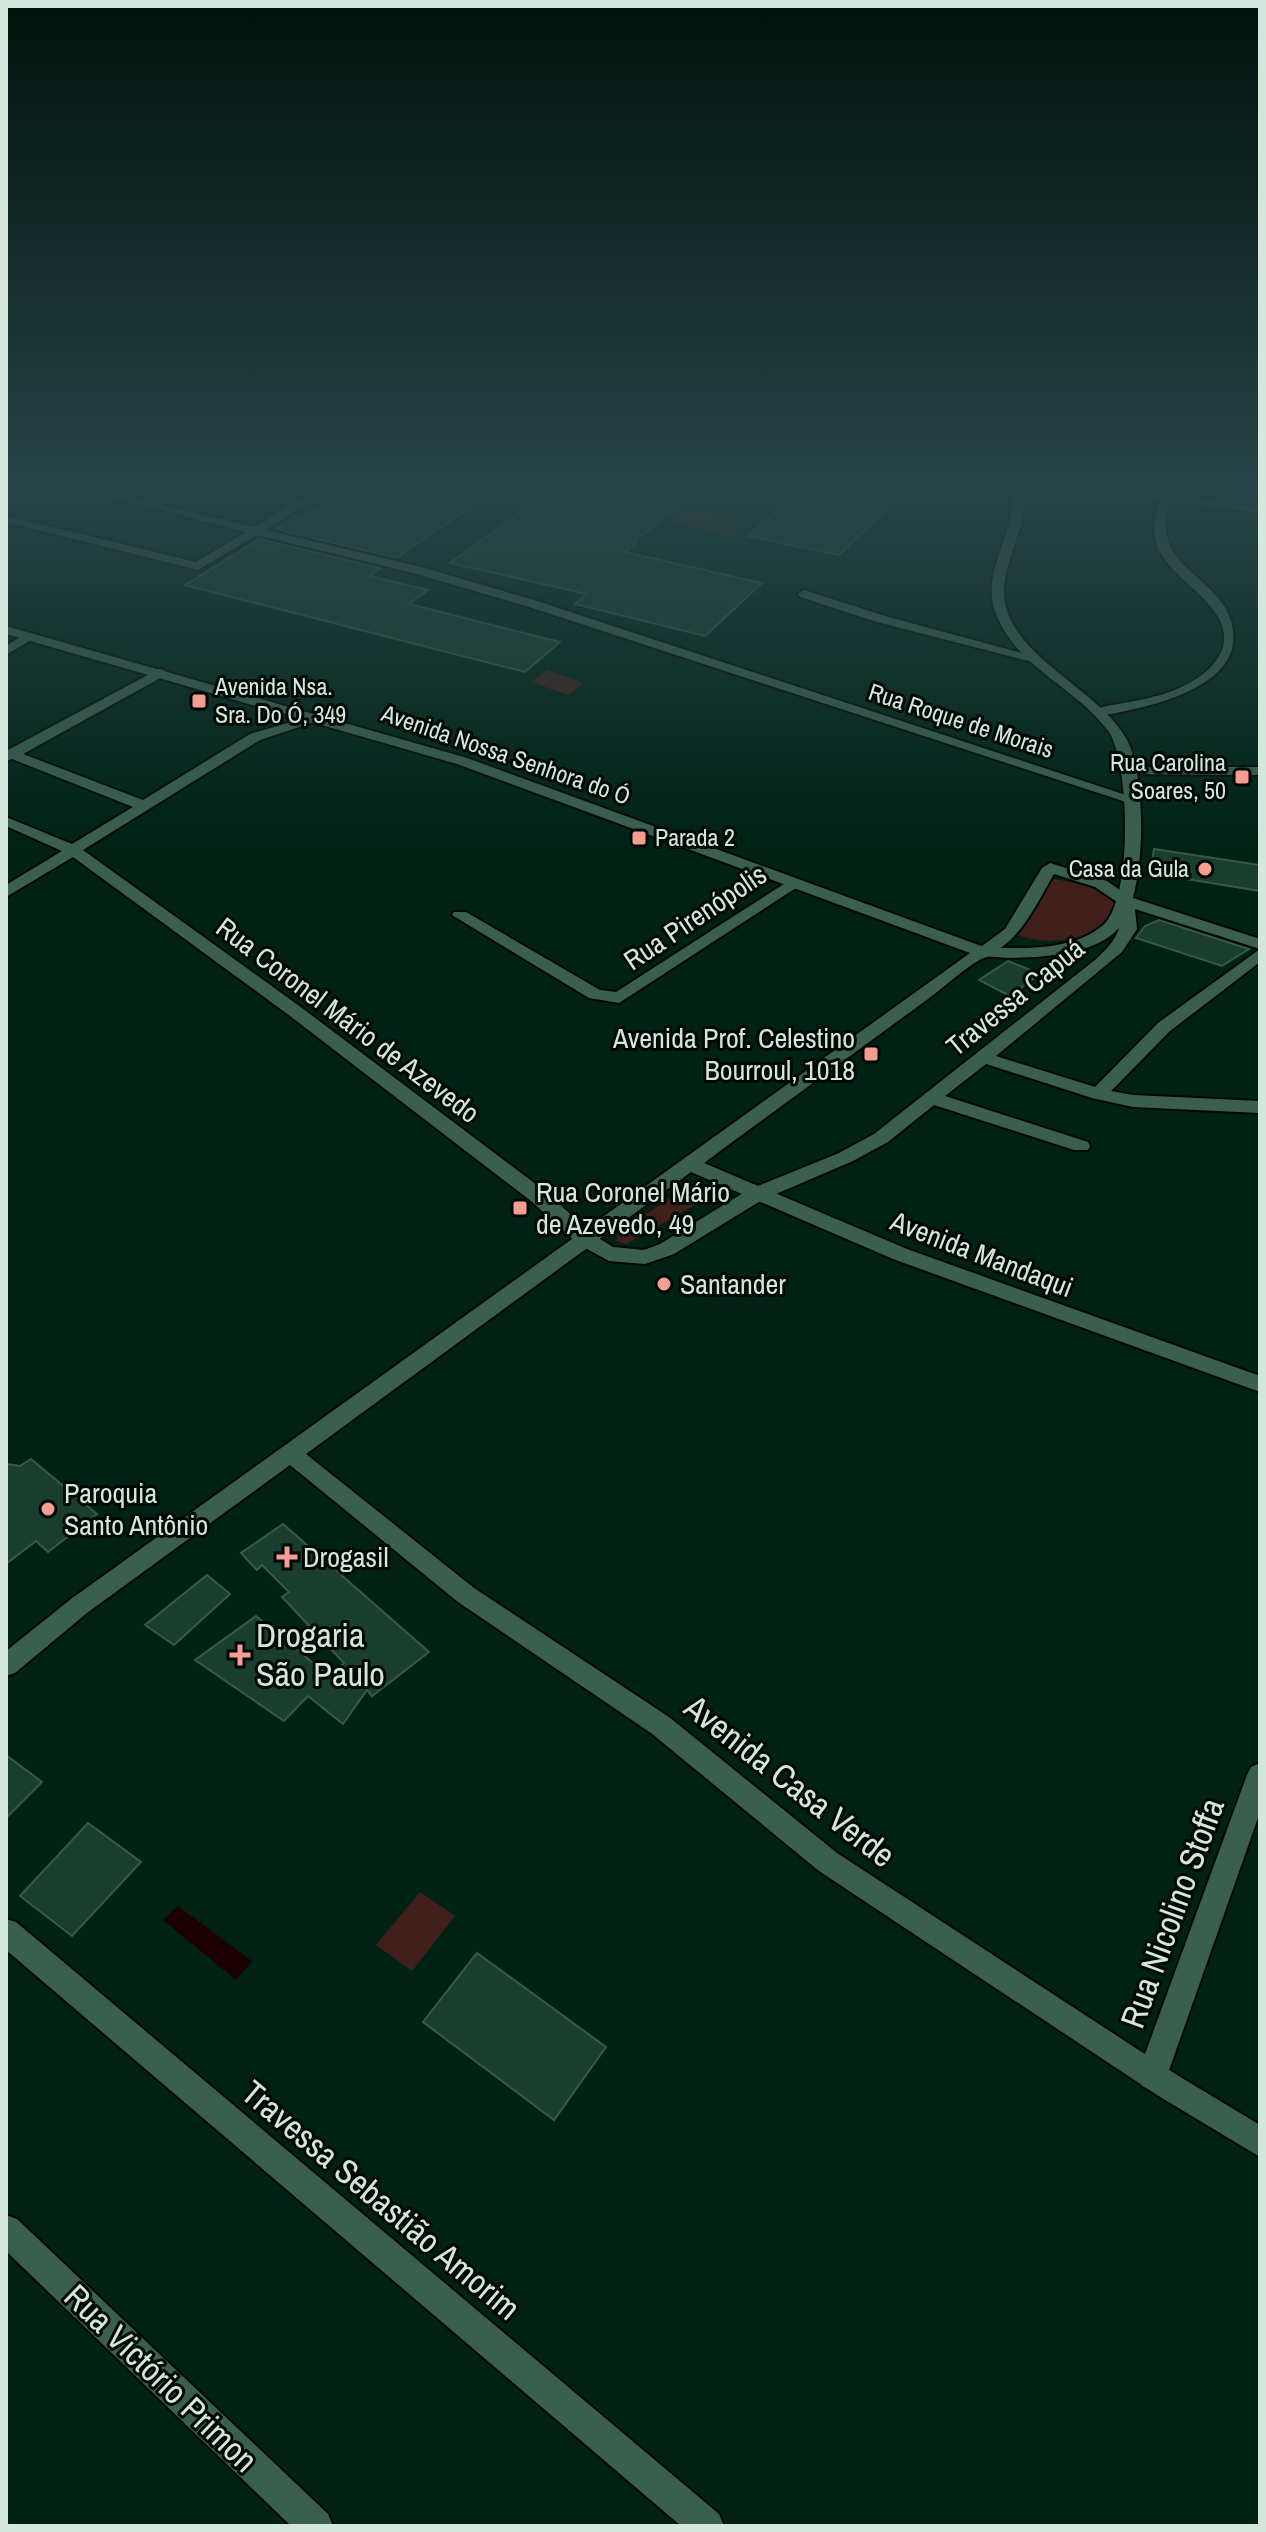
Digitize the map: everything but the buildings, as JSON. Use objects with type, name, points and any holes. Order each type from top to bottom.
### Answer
[{"type":"street","name":"Rua Roque de Morais","points":[[543,607],[1131,799]]},
{"type":"street","points":[[845,607],[1033,658]]},
{"type":"street","points":[[1001,607],[1018,640],[1033,658],[1099,712],[1124,749],[1130,771],[1131,799],[1124,900]]},
{"type":"street","points":[[1099,712],[1173,697],[1201,687],[1221,675],[1234,659],[1237,642],[1218,607]]},
{"type":"street","name":"Avenida Nossa Senhora do Ó","points":[[6,630],[462,761],[790,885],[982,952]]},
{"type":"street","points":[[6,651],[30,637]]},
{"type":"street","points":[[8,756],[159,673]]},
{"type":"street","points":[[255,737],[267,716],[269,704]]},
{"type":"street","points":[[6,892],[255,737],[319,718]]},
{"type":"street","points":[[8,756],[145,806]]},
{"type":"street","points":[[1130,771],[1260,771]]},
{"type":"street","name":"Rua Coronel Mário de Azevedo","points":[[6,821],[73,850],[407,1096],[538,1196],[585,1239],[609,1254],[645,1257],[667,1249],[755,1195]]},
{"type":"street","points":[[6,1665],[79,1606],[1011,932],[1050,868],[1101,884],[1124,900],[1260,944]]},
{"type":"street","name":"Rua Pirenópolis","points":[[460,915],[595,994],[619,998],[790,885]]},
{"type":"street","name":"Travessa Capuá","points":[[982,952],[1001,954],[1087,942],[1109,930],[1119,920],[1124,900]]},
{"type":"street","name":"Travessa Capuá","points":[[755,1195],[846,1157],[881,1138],[1076,986],[1117,948],[1131,926],[1124,900]]},
{"type":"street","points":[[1098,1094],[1164,1027],[1260,954]]},
{"type":"street","points":[[985,1058],[1098,1094],[1133,1101],[1260,1107]]},
{"type":"street","points":[[934,1099],[1081,1146]]},
{"type":"street","name":"Avenida Mandaqui","points":[[689,1164],[755,1195],[1032,1305],[1260,1384]]},
{"type":"street","name":"Avenida Casa Verde","points":[[291,1454],[466,1595],[660,1725],[828,1862],[1152,2076],[1260,2142]]},
{"type":"street","name":"Rua Nicolino Stoffa","points":[[1152,2076],[1260,1775]]},
{"type":"street","name":"Travessa Sebastião Amorim","points":[[6,1932],[707,2526]]},
{"type":"street","name":"Rua Victório Primon","points":[[6,2230],[316,2526]]},
{"type":"shaded area","points":[[547,670],[584,683],[568,695],[531,682]]},
{"type":"shaded area","points":[[1055,879],[1106,890],[1120,904],[1100,928],[1077,938],[1051,941],[1016,934],[1046,886]]},
{"type":"shaded area","points":[[684,1188],[697,1190],[706,1199],[626,1244],[616,1241],[618,1234]]},
{"type":"shaded area","points":[[420,1892],[455,1916],[412,1971],[376,1945]]},
{"type":"shaded area","points":[[178,1906],[252,1961],[236,1980],[163,1920]]},
{"type":"place","name":"Avenida Nsa. Sra. Do Ó, 349","points":[[199,701]]},
{"type":"place","name":"Rua Carolina Soares, 50","points":[[1242,777]]},
{"type":"place","name":"Parada 2","points":[[639,838]]},
{"type":"place","name":"Casa da Gula","points":[[1205,869]]},
{"type":"place","name":"Avenida Prof. Celestino Bourroul, 1018","points":[[871,1054]]},
{"type":"place","name":"Rua Coronel Mário de Azevedo, 49","points":[[520,1208]]},
{"type":"place","name":"Santander","points":[[664,1284]]},
{"type":"place","name":"Paroquia Santo Antônio","points":[[48,1509]]},
{"type":"place","name":"Drogasil","points":[[287,1557]]},
{"type":"place","name":"Drogaria São Paulo","points":[[240,1655]]}]
